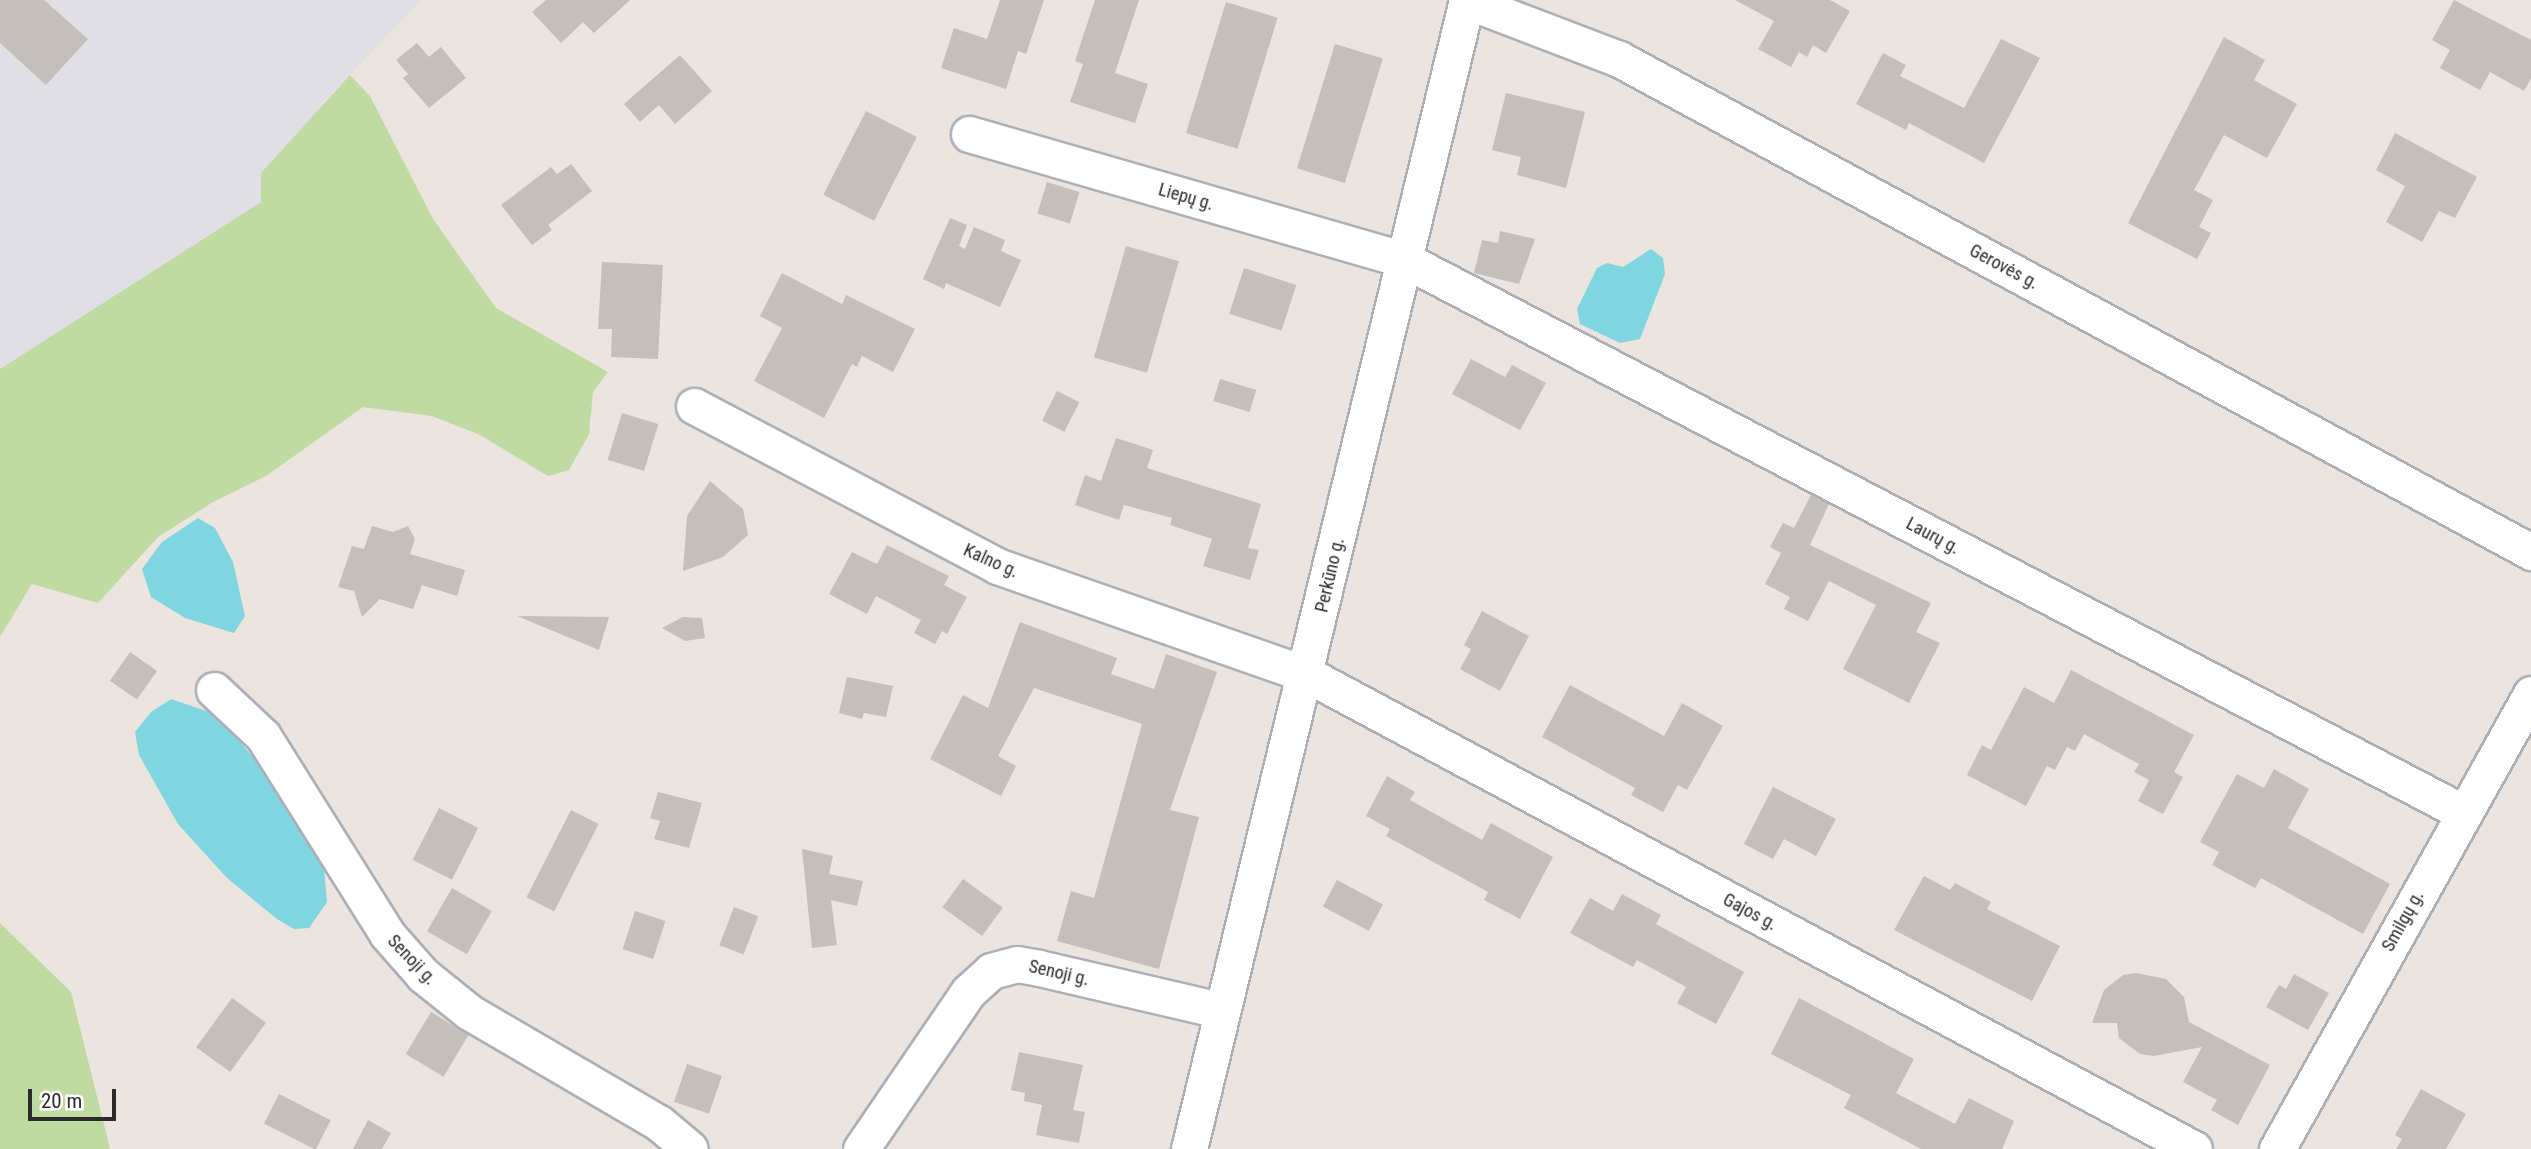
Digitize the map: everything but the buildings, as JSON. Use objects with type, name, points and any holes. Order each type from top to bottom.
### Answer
[{"type":"street","name":"Perkūno g.","points":[[1189,1149],[1220,1010],[1307,674],[1403,259],[1467,1]]},
{"type":"street","name":"Gerovės g.","points":[[1467,1],[1619,59],[2531,552]]},
{"type":"street","name":"Liepų g.","points":[[969,134],[1403,259]]},
{"type":"street","name":"Laurų g.","points":[[1403,259],[2462,812]]},
{"type":"street","name":"Kalno g.","points":[[694,406],[997,566],[1307,674]]},
{"type":"street","name":"Gajos g.","points":[[1307,674],[2194,1149]]},
{"type":"street","name":"Senoji g.","points":[[214,690],[263,736],[387,934],[423,975],[469,1012],[659,1123],[690,1149]]},
{"type":"street","name":"Smilgų g.","points":[[2277,1149],[2462,812],[2531,694]]},
{"type":"street","name":"Senoji g.","points":[[861,1149],[968,992],[991,971],[1017,964],[1220,1010]]},
{"type":"shaded area","points":[[0,0],[421,0],[319,107],[261,202],[0,369]]},
{"type":"green space","points":[[350,75],[370,96],[433,219],[496,308],[608,372],[593,392],[589,434],[569,470],[548,476],[480,435],[432,416],[363,407],[266,476],[213,502],[158,537],[98,603],[32,584],[0,637],[0,369],[261,202],[261,173]]},
{"type":"green space","points":[[0,923],[71,992],[110,1149],[0,1149]]},
{"type":"water","points":[[1651,249],[1663,258],[1665,274],[1640,339],[1620,343],[1580,324],[1577,309],[1597,268],[1607,263],[1623,267]]},
{"type":"water","points":[[198,518],[215,528],[233,562],[245,616],[234,633],[185,618],[151,597],[142,569],[162,542]]},
{"type":"water","points":[[171,699],[215,714],[254,758],[300,824],[324,869],[327,902],[309,928],[294,929],[277,919],[227,878],[178,824],[139,755],[135,732],[151,712]]}]
